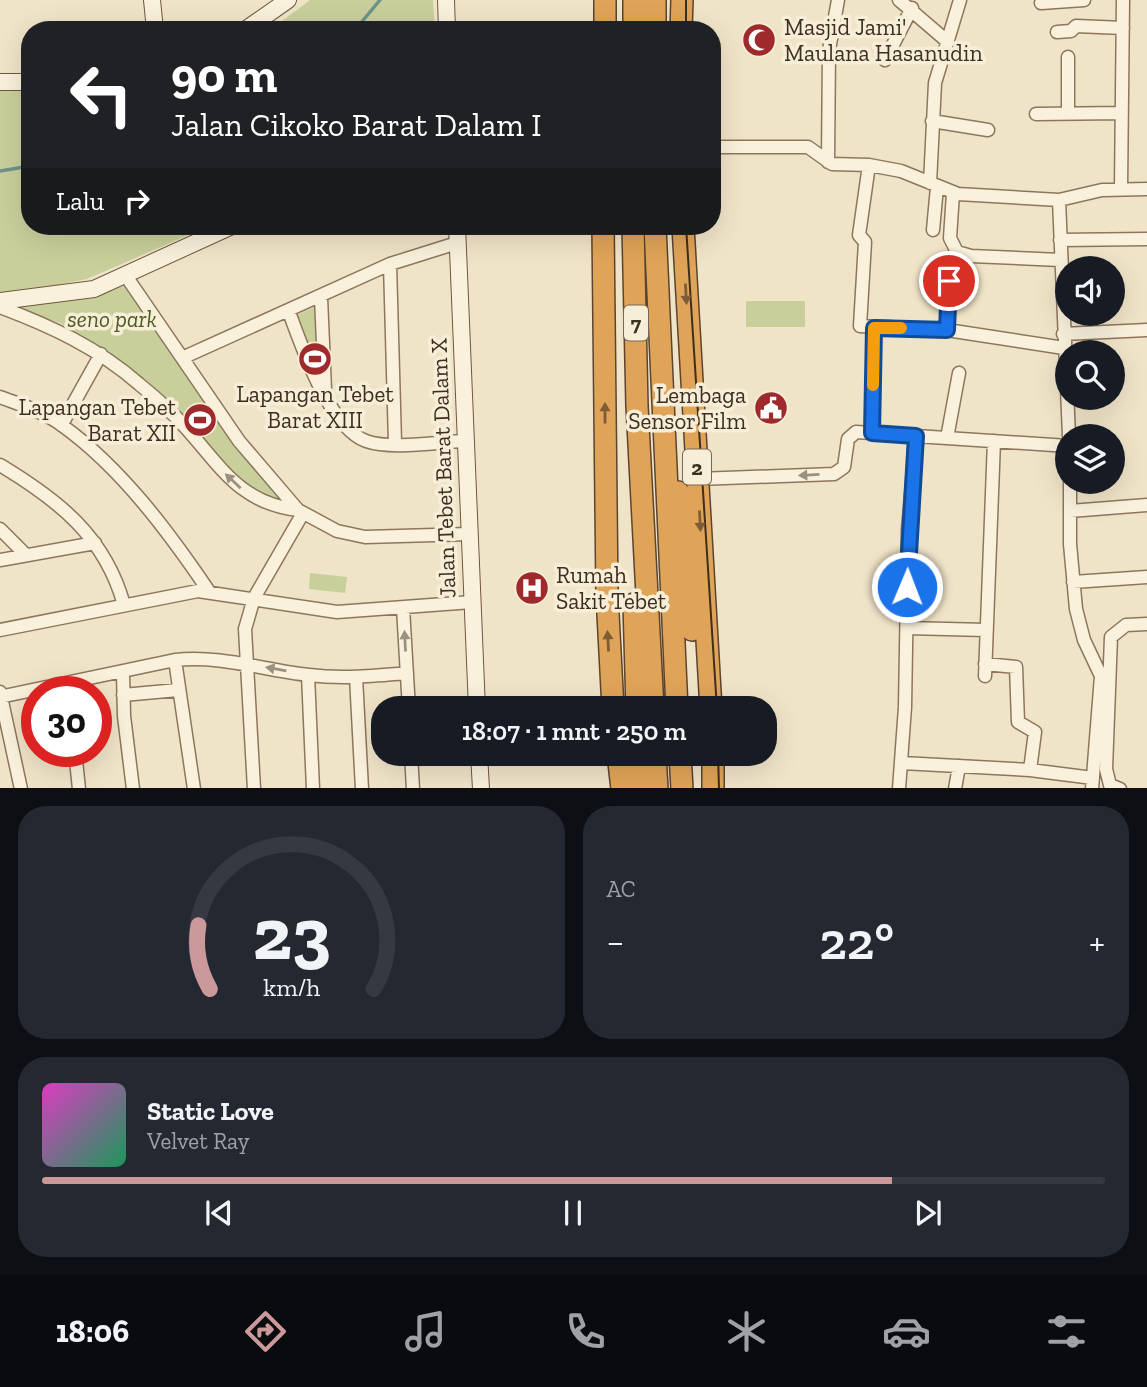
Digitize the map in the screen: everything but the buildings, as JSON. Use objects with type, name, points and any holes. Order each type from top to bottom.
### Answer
[{"type":"highway","points":[[604,21],[605,0]]},
{"type":"highway","points":[[634,0],[634,21]]},
{"type":"highway","points":[[655,0],[655,21]]},
{"type":"highway","points":[[681,21],[682,0]]},
{"type":"highway","points":[[603,235],[607,605],[612,696]]},
{"type":"highway","name":"7","points":[[633,235],[637,406],[652,696]]},
{"type":"highway","name":"7","points":[[655,235],[660,397],[676,696]]},
{"type":"highway","name":"2","points":[[684,235],[709,696]]},
{"type":"highway","points":[[660,397],[681,509],[698,696]]},
{"type":"highway","points":[[637,406],[632,465],[637,696]]},
{"type":"highway","points":[[619,766],[622,788]]},
{"type":"highway","points":[[639,766],[640,788]]},
{"type":"highway","points":[[656,766],[657,788]]},
{"type":"highway","points":[[681,766],[682,788]]},
{"type":"highway","points":[[709,766],[713,785]]},
{"type":"highway","points":[[713,766],[713,785]]},
{"type":"street","points":[[152,0],[154,21]]},
{"type":"street","points":[[258,21],[288,0]]},
{"type":"street","points":[[446,0],[447,21]]},
{"type":"street","points":[[828,162],[829,50],[838,0]]},
{"type":"street","points":[[899,0],[912,8],[948,42]]},
{"type":"street","points":[[933,230],[932,121],[935,83],[960,0]]},
{"type":"street","points":[[1041,3],[1084,0]]},
{"type":"street","points":[[1121,188],[1123,0]]},
{"type":"street","points":[[885,60],[912,8]]},
{"type":"street","points":[[1058,32],[1071,31],[1076,26],[1123,28]]},
{"type":"street","points":[[1068,57],[1068,114]]},
{"type":"street","points":[[0,82],[21,82]]},
{"type":"street","points":[[1036,114],[1122,113]]},
{"type":"street","points":[[932,121],[988,130]]},
{"type":"street","points":[[721,147],[808,147],[828,162],[901,171],[953,193],[1059,200],[1121,188],[1147,189]]},
{"type":"street","points":[[869,165],[859,235],[865,242],[859,324],[874,328],[947,330],[1055,340]]},
{"type":"street","points":[[953,193],[950,238],[953,248],[962,254],[1055,260]]},
{"type":"street","points":[[1059,200],[1060,256]]},
{"type":"street","points":[[0,301],[81,292],[126,276],[213,235]]},
{"type":"street","name":"Jalan Tebet Barat Dalam X","points":[[457,235],[476,696]]},
{"type":"street","points":[[1059,240],[1147,239]]},
{"type":"street","points":[[182,358],[289,312],[390,264],[457,243]]},
{"type":"street","points":[[947,330],[949,281],[962,254]]},
{"type":"street","points":[[390,264],[395,443]]},
{"type":"street","points":[[126,276],[239,442],[301,512]]},
{"type":"street","points":[[321,297],[325,394]]},
{"type":"street","points":[[0,307],[54,327],[101,354],[139,383],[185,426],[218,467],[247,493],[273,506],[301,512],[337,531],[365,537],[468,534]]},
{"type":"street","points":[[289,312],[325,394],[345,426],[356,436],[378,443],[464,442]]},
{"type":"street","points":[[872,433],[874,328]]},
{"type":"street","points":[[1072,340],[1147,330]]},
{"type":"street","points":[[62,424],[101,354]]},
{"type":"street","points":[[947,438],[959,373]]},
{"type":"street","points":[[0,397],[62,424],[121,478],[208,590]]},
{"type":"street","points":[[698,479],[834,474],[844,467],[852,434],[1055,445]]},
{"type":"street","points":[[899,788],[907,628],[908,530],[916,436]]},
{"type":"street","points":[[994,441],[985,670],[1016,667],[1018,722],[1035,732],[1030,770]]},
{"type":"street","points":[[0,465],[38,487],[96,543],[108,561],[124,604]]},
{"type":"street","points":[[902,763],[1030,770],[1093,783],[1101,676],[1079,625],[1073,582],[1070,494]]},
{"type":"street","points":[[1070,511],[1147,505]]},
{"type":"street","points":[[254,788],[245,629],[254,598],[301,512]]},
{"type":"street","points":[[0,529],[26,555]]},
{"type":"street","points":[[0,560],[96,543]]},
{"type":"street","points":[[1073,582],[1147,577]]},
{"type":"street","points":[[0,630],[124,604],[208,590],[337,612],[471,603]]},
{"type":"street","points":[[403,608],[408,696]]},
{"type":"street","points":[[1118,788],[1110,785],[1106,769],[1111,637],[1126,625],[1147,624]]},
{"type":"street","points":[[907,628],[986,630]]},
{"type":"street","points":[[110,676],[175,660],[204,657],[308,675],[356,677],[407,673]]},
{"type":"street","points":[[175,660],[194,788]]},
{"type":"street","points":[[123,673],[133,788]]},
{"type":"street","points":[[308,675],[313,788]]},
{"type":"street","points":[[356,677],[362,788]]},
{"type":"street","points":[[123,695],[178,690]]},
{"type":"street","points":[[21,692],[0,695],[21,788]]},
{"type":"street","points":[[412,766],[413,788]]},
{"type":"street","points":[[480,766],[481,788]]},
{"type":"street","points":[[955,788],[959,766]]},
{"type":"street","points":[[77,767],[79,788]]},
{"type":"green space","points":[[310,0],[433,0],[434,21],[282,21]]},
{"type":"green space","points":[[21,90],[21,235],[188,235],[87,279],[8,295],[0,292],[0,91]]},
{"type":"green space","name":"seno park","points":[[125,286],[251,458],[303,504],[293,505],[252,489],[225,466],[186,416],[103,350],[60,323],[13,307]]},
{"type":"green space","points":[[746,301],[805,301],[805,327],[746,327]]},
{"type":"green space","name":"Lapangan Tebet Barat XIII","points":[[314,307],[319,380],[295,316]]},
{"type":"green space","points":[[310,573],[347,577],[345,593],[309,589]]},
{"type":"waterway","points":[[362,21],[380,0]]},
{"type":"waterway","points":[[0,171],[21,168]]},
{"type":"tram line","points":[[686,0],[686,21]]},
{"type":"tram line","points":[[687,235],[716,696]]},
{"type":"tram line","points":[[718,766],[719,788]]},
{"type":"slow traffic","points":[[873,385],[874,328],[901,328]]},
{"type":"place","name":"Masjid Jami' Maulana Hasanudin","points":[[759,40]]},
{"type":"place","name":"Lapangan Tebet Barat XIII","points":[[315,359]]},
{"type":"place","name":"Lembaga Sensor Film","points":[[771,408]]},
{"type":"place","name":"Lapangan Tebet Barat XII","points":[[200,420]]},
{"type":"place","name":"Rumah Sakit Tebet","points":[[532,588]]},
{"type":"route","points":[[907,587],[909,510],[916,436],[872,433],[874,328],[947,330],[949,281]]}]
